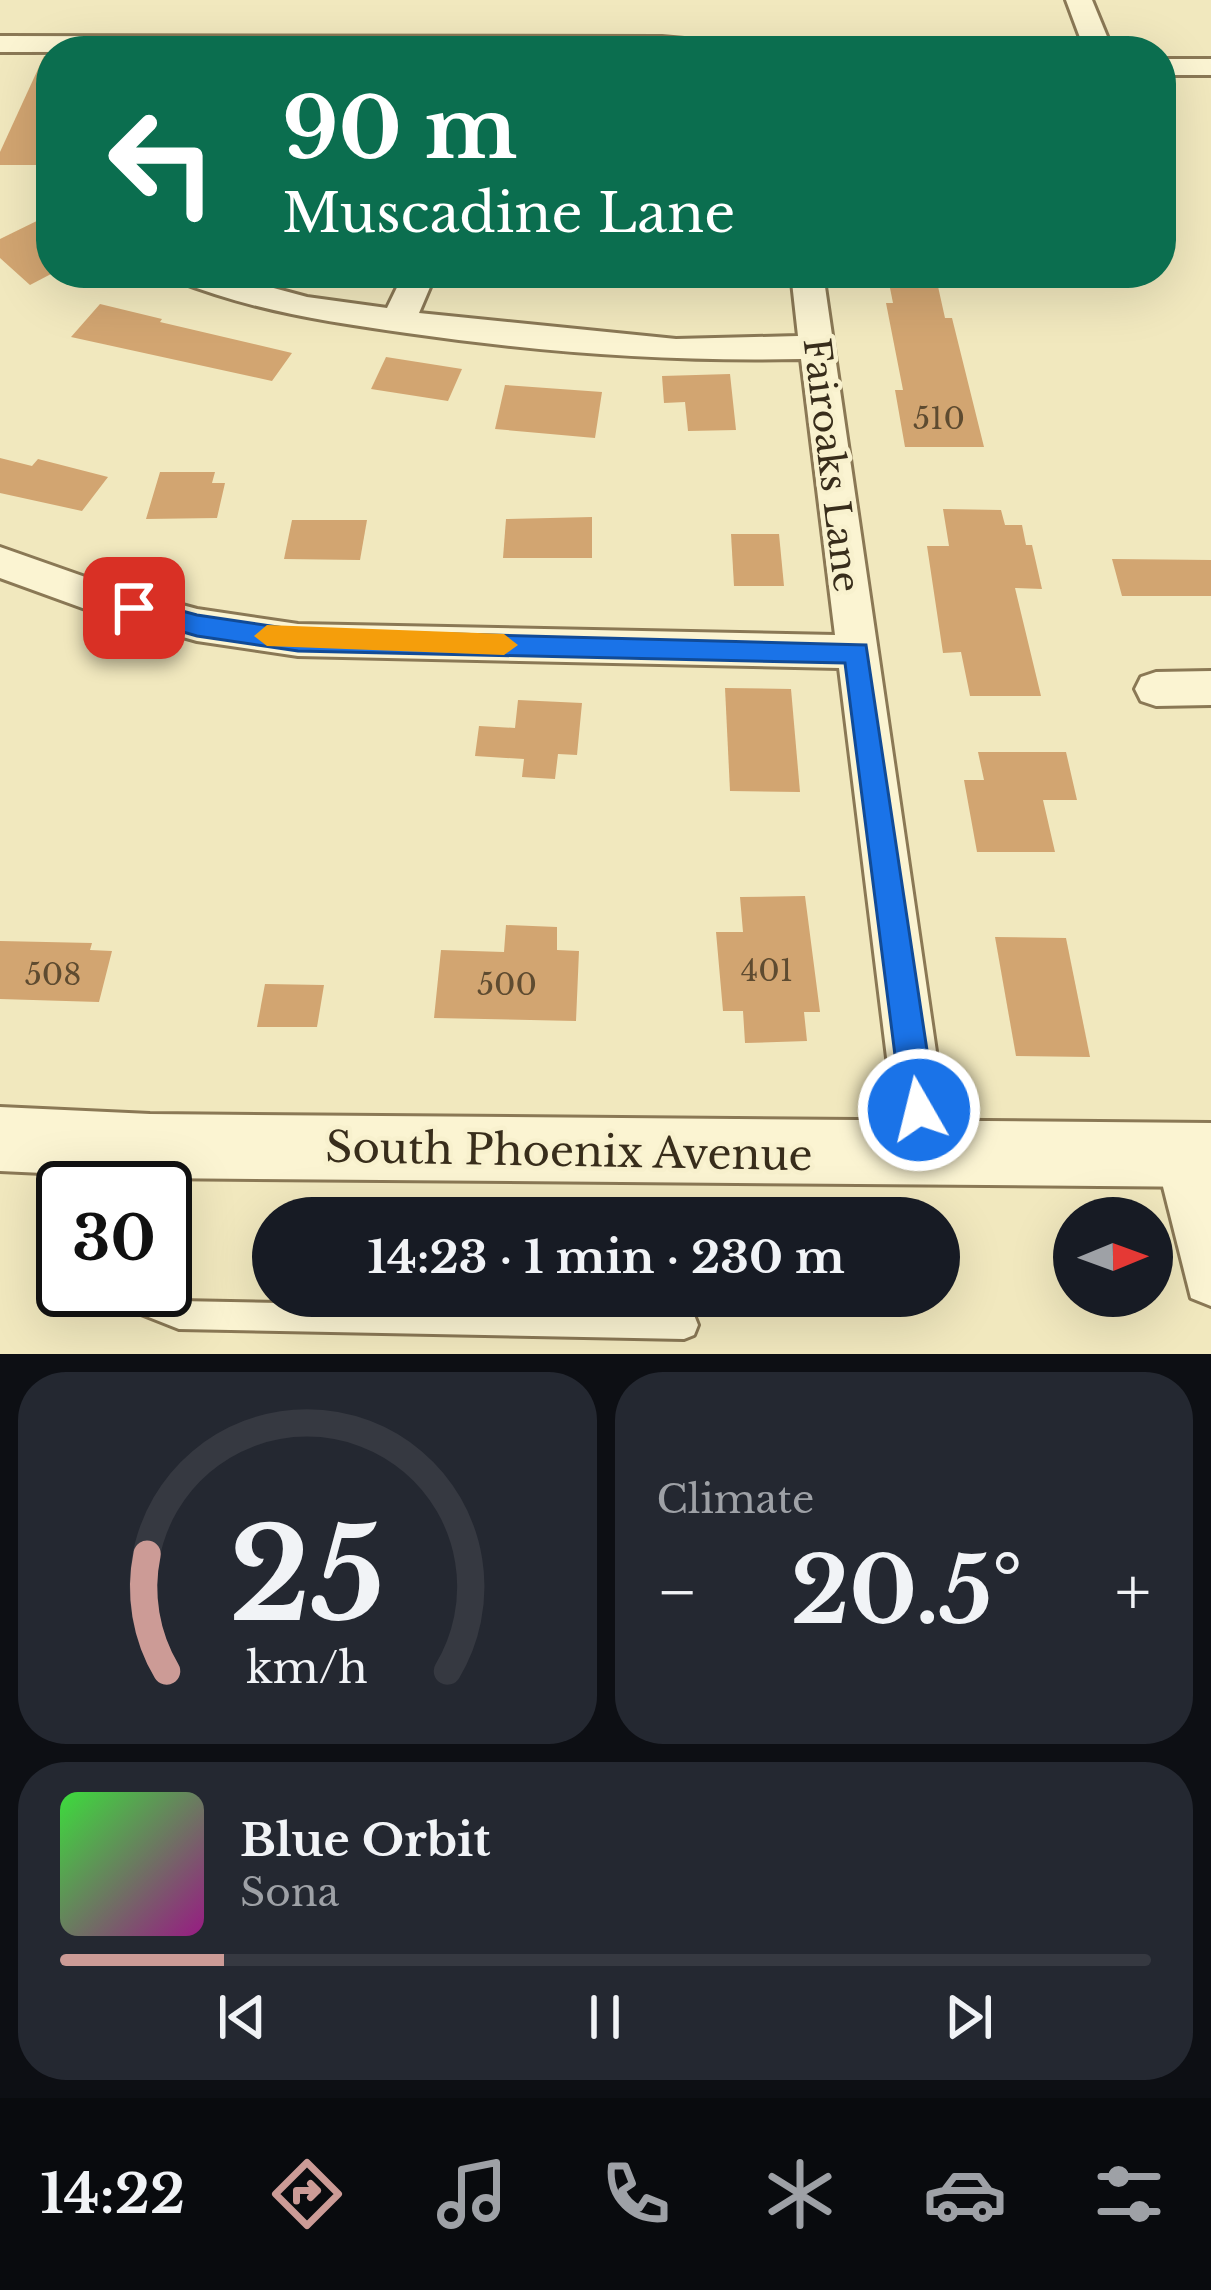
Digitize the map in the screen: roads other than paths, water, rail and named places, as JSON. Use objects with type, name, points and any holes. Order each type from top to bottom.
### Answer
[{"type":"street","points":[[1079,0],[1093,36]]},
{"type":"street","points":[[0,44],[36,45]]},
{"type":"street","points":[[1176,67],[1211,67]]},
{"type":"street","points":[[226,288],[400,320],[548,340],[676,350],[818,347]]},
{"type":"street","points":[[400,320],[414,288]]},
{"type":"street","name":"Fairoaks Lane","points":[[809,288],[926,1156]]},
{"type":"street","points":[[0,562],[102,599],[197,625],[298,640],[857,652]]},
{"type":"street","points":[[1156,688],[1211,688]]},
{"type":"street","name":"South Phoenix Avenue","points":[[0,1139],[148,1157],[1196,1155]]},
{"type":"street","points":[[1196,1155],[1211,1278]]},
{"type":"lane","points":[[192,1315],[684,1325]]}]
